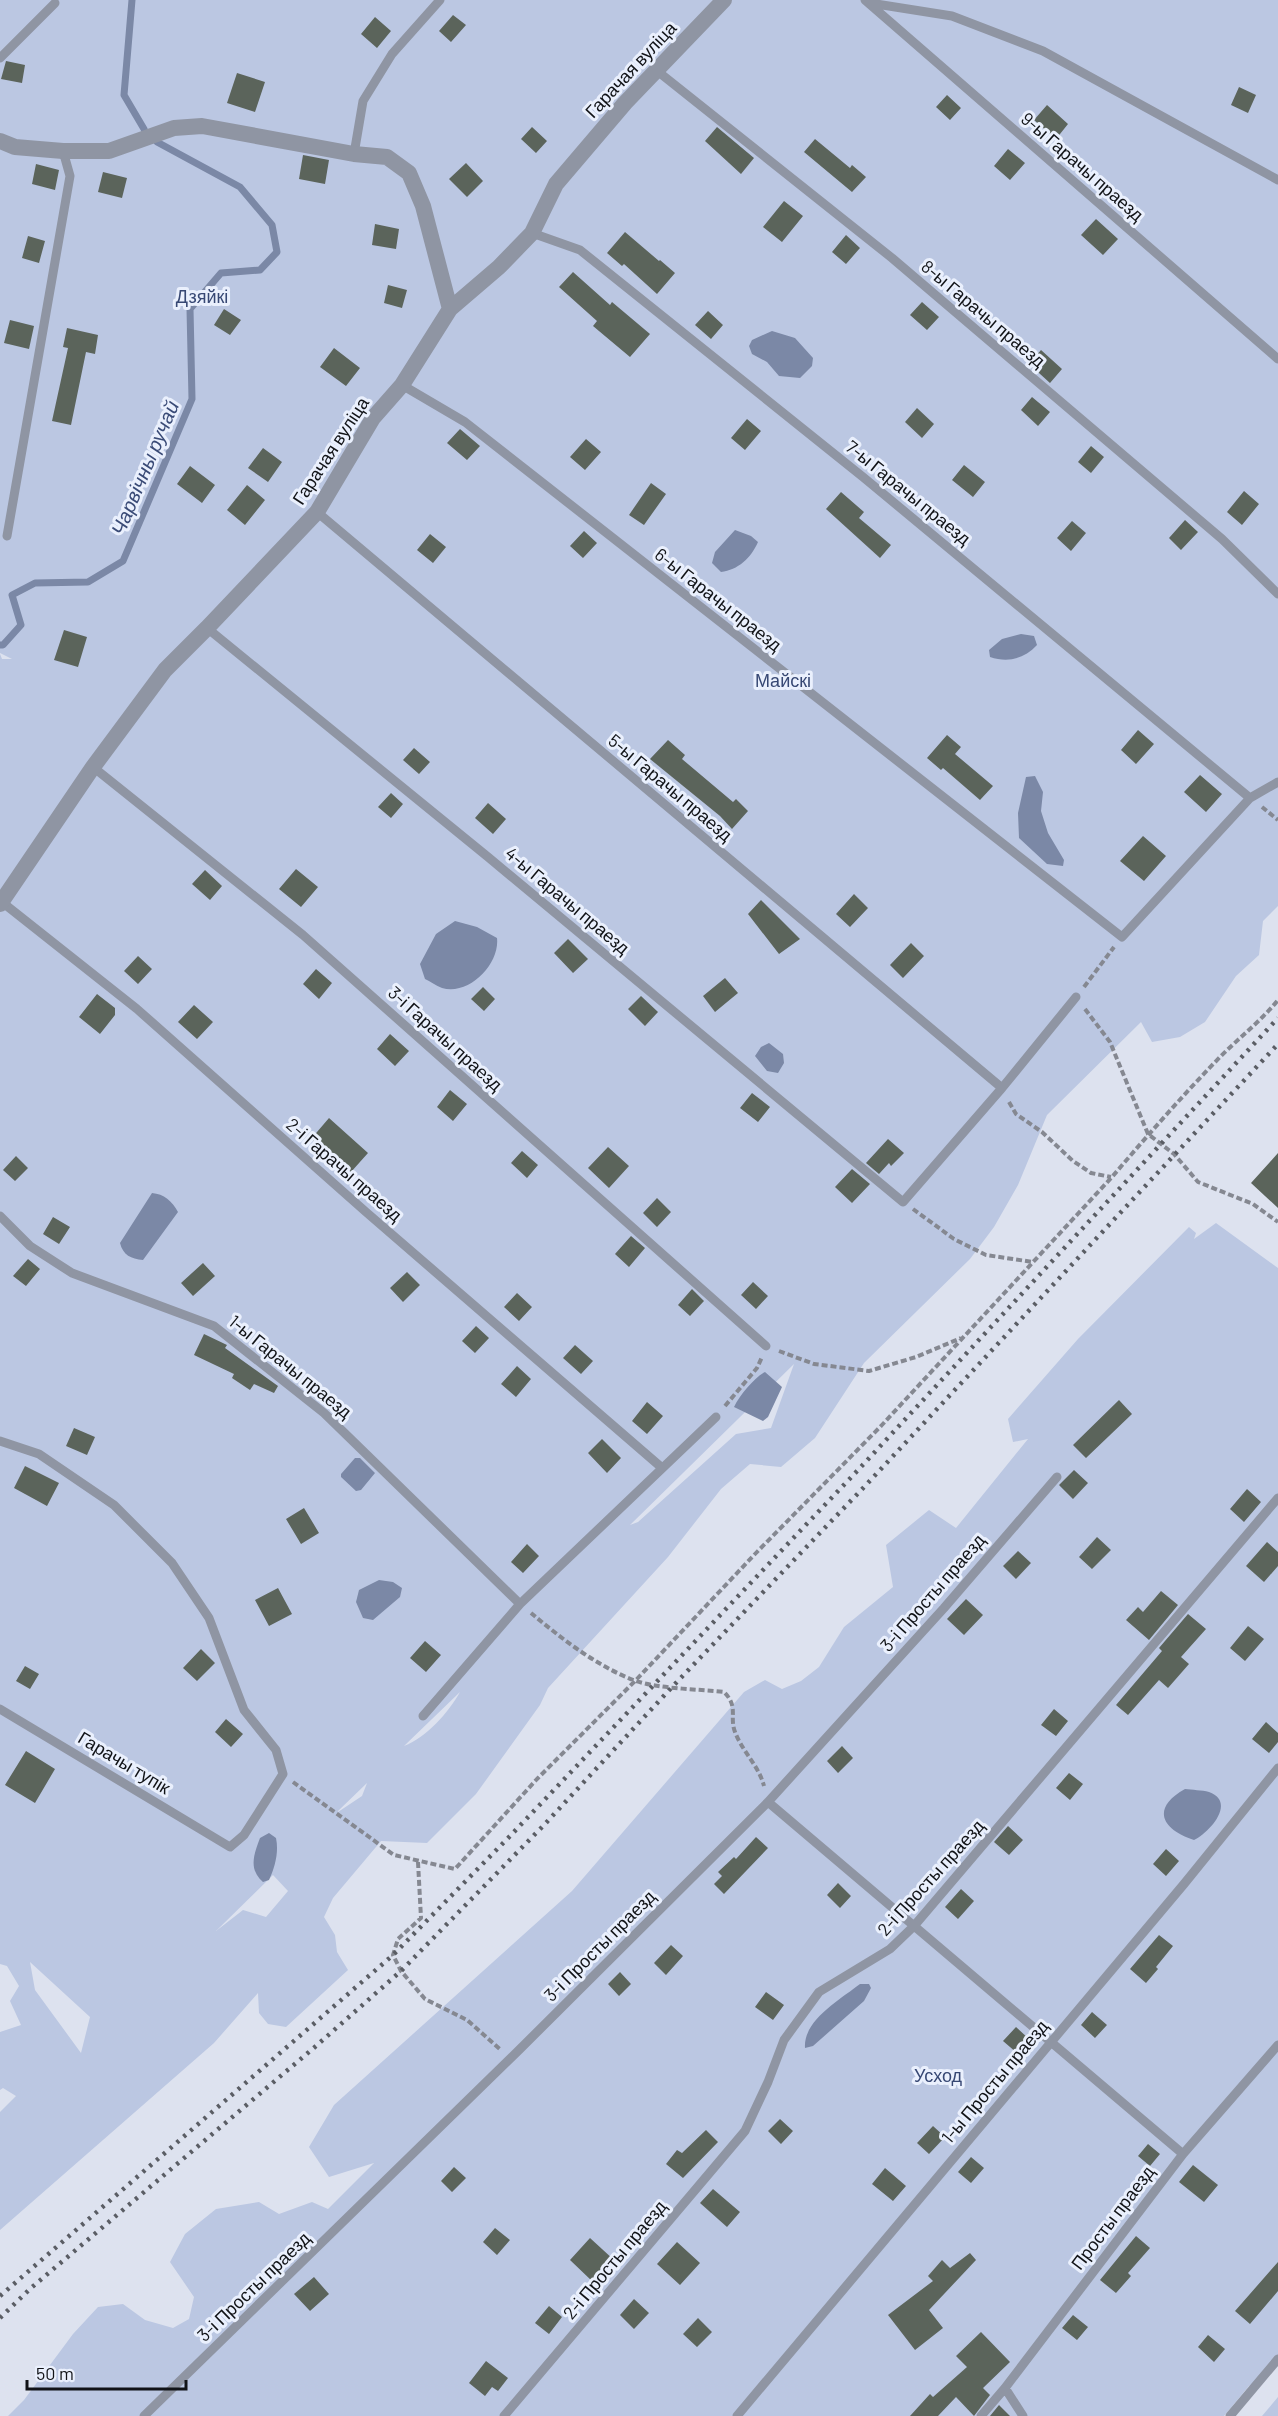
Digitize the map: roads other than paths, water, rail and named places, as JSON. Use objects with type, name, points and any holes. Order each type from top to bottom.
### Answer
[{"type":"street","name":"Гарачая вуліца","points":[[1,903],[93,767],[165,670],[317,512],[373,418],[402,385],[450,309],[499,267],[532,233],[556,184],[624,103],[724,0]]},
{"type":"street","points":[[0,141],[15,147],[63,151],[109,151],[174,128],[202,126],[354,154],[387,157],[409,173],[423,206],[450,309]]},
{"type":"lane","points":[[354,154],[363,102],[392,54],[440,0]]},
{"type":"lane","points":[[867,2],[952,16],[1043,51],[1278,180]]},
{"type":"lane","name":"9-ы Гарачы праезд","points":[[867,2],[1278,358]]},
{"type":"lane","points":[[0,58],[55,3]]},
{"type":"lane","name":"8-ы Гарачы праезд","points":[[656,70],[892,258],[1222,539],[1278,594]]},
{"type":"lane","points":[[7,536],[70,176],[63,151]]},
{"type":"lane","name":"7-ы Гарачы праезд","points":[[532,233],[580,250],[863,477],[1251,798]]},
{"type":"lane","name":"6-ы Гарачы праезд","points":[[402,385],[465,422],[1122,937],[1251,798]]},
{"type":"lane","name":"5-ы Гарачы праезд","points":[[317,512],[1002,1088]]},
{"type":"lane","name":"4-ы Гарачы праезд","points":[[207,628],[488,857],[903,1202],[1002,1088]]},
{"type":"lane","name":"3-і Гарачы праезд","points":[[93,767],[303,936],[766,1346]]},
{"type":"lane","points":[[1251,798],[1278,782]]},
{"type":"lane","name":"2-і Гарачы праезд","points":[[1,903],[137,1009],[366,1212],[661,1467]]},
{"type":"lane","points":[[1002,1088],[1076,997]]},
{"type":"lane","name":"1-ы Гарачы праезд","points":[[0,1216],[30,1246],[72,1273],[214,1326],[324,1413],[520,1604]]},
{"type":"lane","points":[[423,1716],[520,1604],[716,1417]]},
{"type":"lane","name":"Гарачы тупік","points":[[0,1441],[39,1454],[114,1505],[172,1563],[209,1618],[244,1710],[276,1750],[283,1774],[244,1835],[230,1847],[0,1709]]},
{"type":"lane","name":"3-і Просты праезд","points":[[144,2416],[768,1802],[944,1608],[1057,1477]]},
{"type":"lane","name":"2-і Просты праезд","points":[[504,2416],[745,2132],[784,2040],[819,1992],[890,1950],[914,1926],[1278,1498]]},
{"type":"lane","name":"1-ы Просты праезд","points":[[737,2416],[1184,1884],[1278,1768]]},
{"type":"lane","points":[[768,1802],[1183,2154]]},
{"type":"lane","name":"Просты праезд","points":[[981,2416],[1005,2388],[1183,2154],[1278,2045]]},
{"type":"lane","points":[[1230,2416],[1278,2359]]},
{"type":"lane","points":[[1005,2388],[1023,2416]]},
{"type":"waterway","name":"Чарвічны ручай","points":[[132,0],[124,95],[144,129]]},
{"type":"waterway","name":"Чарвічны ручай","points":[[0,645],[3,645],[21,625],[12,595],[35,583],[88,582],[123,561],[192,399],[190,309],[221,273],[260,270],[277,252],[272,225],[240,187],[157,142]]},
{"type":"railway","points":[[0,2296],[393,1955],[512,1834],[859,1469],[1278,1018]]},
{"type":"railway","points":[[0,2318],[31,2288],[401,1971],[544,1825],[673,1686],[866,1485],[1278,1044]]},
{"type":"park label","name":"Дзяйкі","points":[[202,297]]},
{"type":"park label","name":"Майскі","points":[[783,681]]},
{"type":"park label","name":"Усход","points":[[938,2076]]}]
